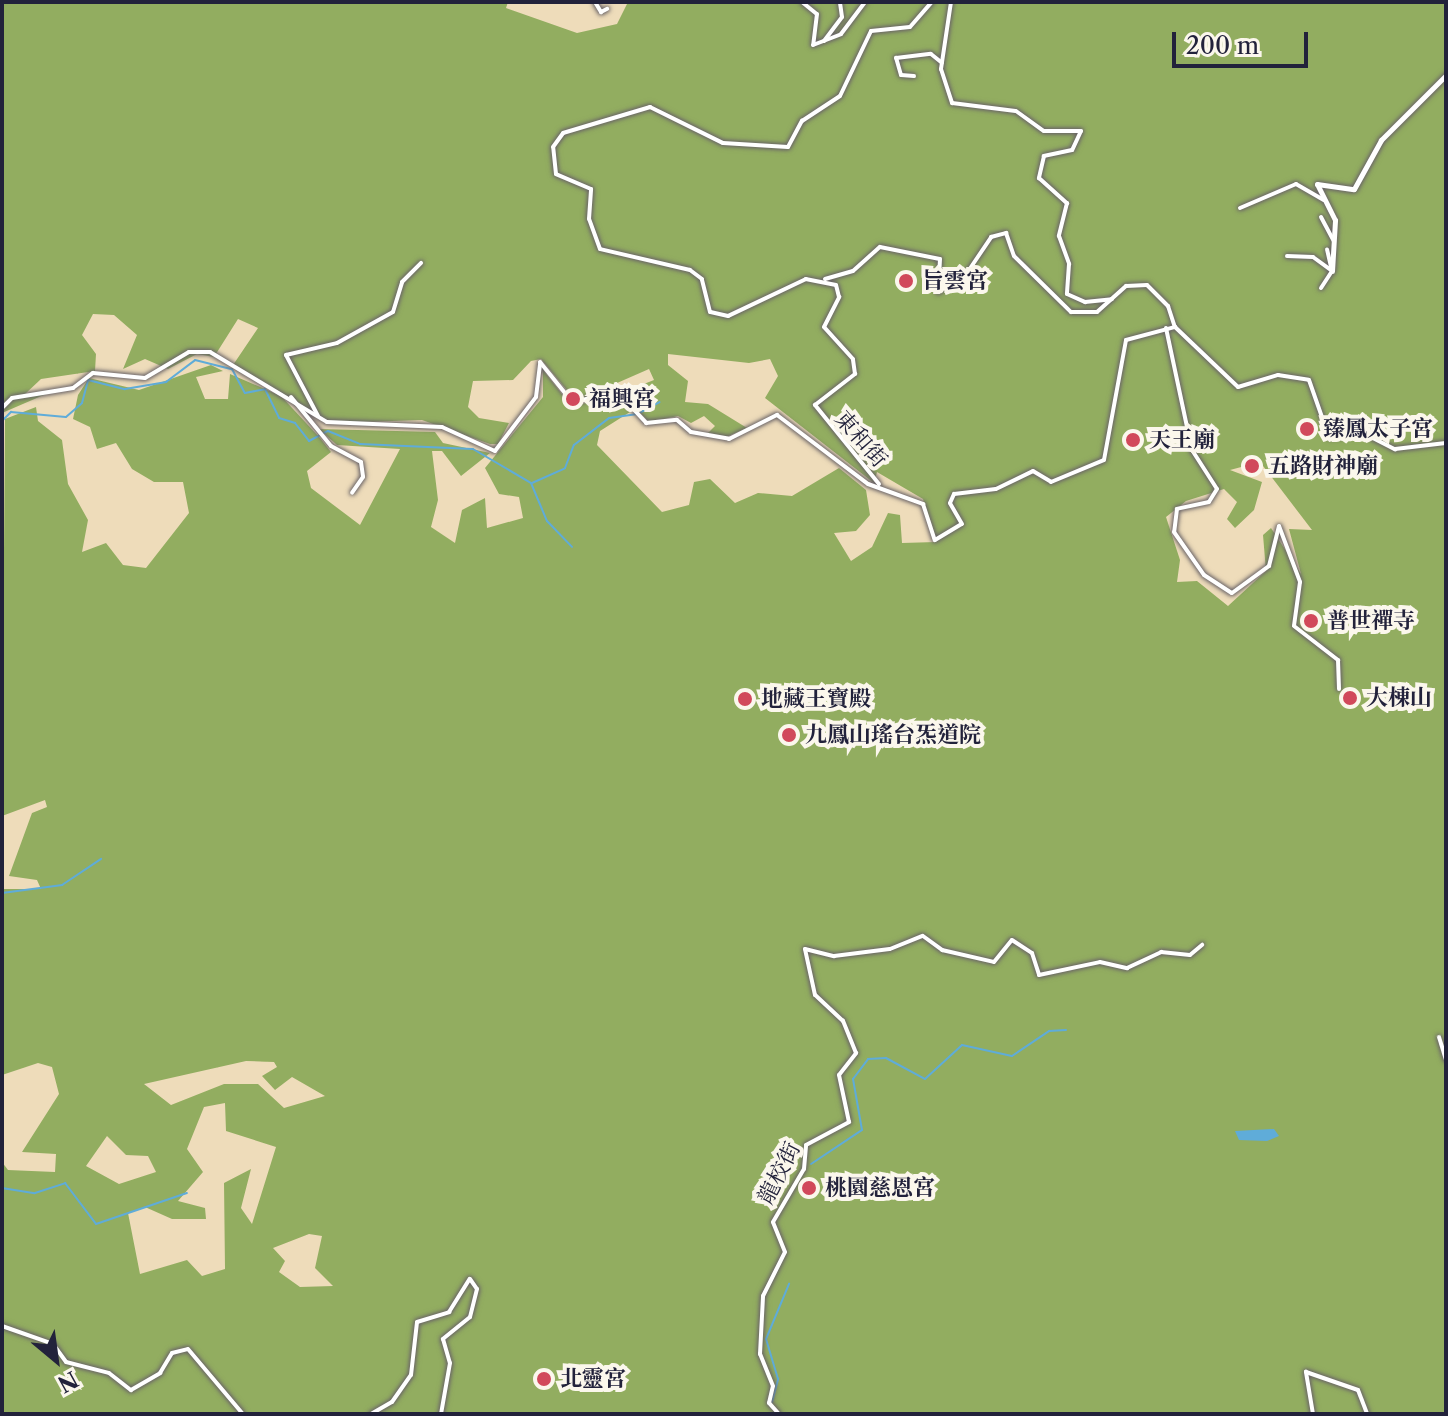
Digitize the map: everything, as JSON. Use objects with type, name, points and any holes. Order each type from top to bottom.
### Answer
[{"type":"street","points":[[595,2],[601,12],[607,9]]},
{"type":"street","points":[[802,2],[817,14],[810,43],[823,43],[841,34],[865,2]]},
{"type":"street","points":[[823,43],[842,17],[840,2]]},
{"type":"street","points":[[932,2],[910,27],[871,31],[840,96],[802,121],[788,147],[723,143],[650,107],[555,139],[556,174],[591,189],[589,219],[600,249],[697,274],[710,312],[728,316],[806,279],[825,280],[853,271],[880,247],[940,259],[938,292],[1000,232],[1043,291],[1071,312],[1097,312],[1126,286],[1147,285],[1168,306],[1175,327],[1238,387],[1278,375],[1309,380],[1329,437],[1365,434],[1395,449],[1446,443]]},
{"type":"street","points":[[951,2],[942,63],[958,106],[982,102],[1027,116],[1044,131],[1081,131],[1072,150],[1044,156],[1039,178],[1067,203],[1059,236],[1069,264],[1067,294],[1085,302],[1114,299]]},
{"type":"street","points":[[914,76],[901,75],[896,58],[931,54],[942,63]]},
{"type":"street","points":[[1321,288],[1332,271],[1334,241],[1329,204],[1317,184],[1354,189],[1381,140],[1446,75]]},
{"type":"street","points":[[1240,208],[1296,184],[1329,204]]},
{"type":"street","points":[[1321,217],[1334,241]]},
{"type":"street","points":[[1327,250],[1332,271]]},
{"type":"street","points":[[1287,256],[1313,257],[1332,271]]},
{"type":"street","points":[[320,419],[286,355],[337,343],[393,312],[402,282],[421,263]]},
{"type":"street","name":"東和街","points":[[825,280],[839,297],[824,327],[853,359],[855,374],[819,399],[817,411],[879,484]]},
{"type":"street","points":[[879,484],[923,504],[935,540],[962,524],[950,503],[954,494],[996,489],[1033,471],[1051,482],[1072,467],[1099,464],[1115,420],[1123,345],[1128,337],[1175,327]]},
{"type":"street","points":[[1166,328],[1192,450],[1217,489],[1209,502],[1177,509],[1174,532],[1204,575],[1232,593],[1269,566],[1279,526],[1300,582],[1294,626],[1338,660],[1339,689]]},
{"type":"street","points":[[2,408],[12,398],[73,388],[93,373],[145,378],[199,351],[219,354],[290,394],[320,419]]},
{"type":"street","name":"東和街","points":[[320,419],[442,427],[495,451],[536,397],[540,362],[573,403],[624,399],[646,423],[677,420],[691,432],[729,439],[777,415],[868,484],[879,484]]},
{"type":"street","points":[[290,394],[322,436],[361,462],[362,480],[352,493]]},
{"type":"street","name":"龍校街","points":[[779,1414],[768,1400],[773,1386],[760,1354],[767,1314],[762,1300],[785,1252],[773,1222],[804,1169],[806,1145],[849,1122],[839,1075],[856,1053],[843,1021],[815,995],[805,949],[834,956],[890,949],[923,936],[942,950],[994,962],[1012,940],[1027,947],[1036,971],[1047,975],[1100,962],[1127,968],[1161,952],[1190,955],[1202,945]]},
{"type":"street","points":[[1439,1037],[1446,1060]]},
{"type":"street","points":[[371,1414],[392,1402],[411,1375],[417,1322],[449,1312],[470,1279],[477,1289],[470,1317],[443,1339],[450,1363],[441,1414]]},
{"type":"street","points":[[2,1326],[53,1344],[66,1362],[109,1373],[131,1390],[160,1373],[172,1353],[188,1349],[243,1414]]},
{"type":"street","points":[[1313,1414],[1306,1372],[1358,1390],[1367,1414]]},
{"type":"green space","points":[[2,2],[508,2],[506,8],[577,33],[617,24],[628,2],[1446,2],[1446,1414],[2,1414],[2,1162],[8,1170],[55,1172],[56,1154],[22,1152],[59,1094],[52,1067],[38,1063],[2,1075],[2,889],[41,889],[37,880],[9,876],[32,813],[47,807],[45,800],[2,816],[5,419],[36,407],[38,421],[62,440],[68,484],[88,520],[82,552],[106,543],[123,565],[146,568],[189,513],[183,482],[154,482],[132,469],[116,443],[97,449],[90,427],[73,419],[78,395],[89,378],[139,390],[211,365],[223,371],[196,377],[205,399],[228,399],[230,374],[281,396],[331,452],[307,471],[311,488],[360,525],[400,449],[337,445],[319,429],[435,432],[443,443],[490,453],[461,476],[442,451],[432,451],[438,500],[431,527],[455,543],[462,510],[485,498],[487,528],[523,518],[519,497],[499,494],[485,468],[543,397],[543,370],[572,407],[592,401],[610,408],[617,395],[629,404],[630,412],[600,431],[597,445],[662,512],[689,505],[694,482],[710,479],[735,503],[758,493],[792,496],[839,468],[866,490],[870,515],[856,531],[834,533],[851,561],[872,547],[888,513],[900,515],[902,543],[936,542],[923,499],[877,472],[874,483],[765,398],[778,376],[770,359],[749,363],[668,354],[668,365],[688,381],[685,402],[708,404],[747,428],[726,437],[707,434],[715,426],[704,416],[691,423],[678,416],[649,422],[621,393],[654,380],[649,369],[576,401],[541,359],[531,361],[513,380],[473,381],[468,407],[479,418],[509,423],[498,444],[490,444],[422,420],[332,423],[233,365],[258,328],[238,319],[214,357],[197,354],[168,369],[145,359],[123,369],[137,335],[114,315],[93,314],[82,335],[96,354],[95,371],[41,379],[24,395],[53,391],[2,413]],"holes":[[[1260,462],[1312,530],[1289,529],[1301,574],[1271,528],[1263,535],[1266,571],[1228,606],[1197,581],[1177,582],[1180,560],[1166,517],[1186,501],[1224,489],[1237,502],[1227,519],[1235,528],[1254,510],[1262,482],[1230,470]],[[246,1061],[274,1062],[277,1067],[262,1076],[275,1090],[292,1077],[325,1096],[284,1108],[258,1084],[224,1084],[171,1105],[144,1084]],[[225,1103],[226,1131],[276,1147],[252,1224],[241,1208],[251,1169],[224,1183],[225,1269],[202,1276],[187,1260],[140,1274],[128,1213],[145,1207],[172,1219],[206,1219],[205,1208],[178,1201],[203,1172],[187,1149],[204,1107]],[[107,1136],[126,1155],[148,1156],[156,1172],[119,1184],[86,1166]],[[309,1234],[322,1236],[315,1268],[333,1286],[300,1287],[279,1272],[285,1261],[273,1248]]]},
{"type":"water","points":[[1274,1129],[1279,1136],[1267,1141],[1239,1140],[1235,1131]]},
{"type":"waterway","points":[[2,421],[11,412],[66,417],[82,403],[88,380],[125,389],[166,382],[195,360],[232,369],[245,393],[265,389],[279,418],[295,423],[309,441],[328,431],[360,444],[473,449],[531,483],[547,521],[572,547]]},
{"type":"waterway","points":[[641,412],[660,402]]},
{"type":"waterway","points":[[532,483],[565,468],[574,445],[609,418],[636,414]]},
{"type":"waterway","points":[[2,893],[62,885],[101,859]]},
{"type":"waterway","points":[[811,1164],[862,1130],[853,1079],[868,1059],[886,1058],[925,1079],[962,1045],[1012,1056],[1049,1031],[1066,1030]]},
{"type":"waterway","points":[[2,1188],[35,1193],[65,1183],[96,1224],[187,1193]]},
{"type":"waterway","points":[[772,1402],[778,1379],[766,1339],[789,1284]]},
{"type":"place","name":"旨雲宮","points":[[906,281]]},
{"type":"place","name":"福興宮","points":[[573,399]]},
{"type":"place","name":"臻鳳太子宮","points":[[1307,429]]},
{"type":"place","name":"天王廟","points":[[1133,440]]},
{"type":"place","name":"五路財神廟","points":[[1252,466]]},
{"type":"place","name":"普世禪寺","points":[[1311,621]]},
{"type":"place","name":"大棟山","points":[[1350,698]]},
{"type":"place","name":"地藏王寶殿","points":[[745,699]]},
{"type":"place","name":"九鳳山瑤台炁道院","points":[[789,735]]},
{"type":"place","name":"桃園慈恩宮","points":[[809,1188]]},
{"type":"place","name":"北靈宮","points":[[544,1379]]}]
